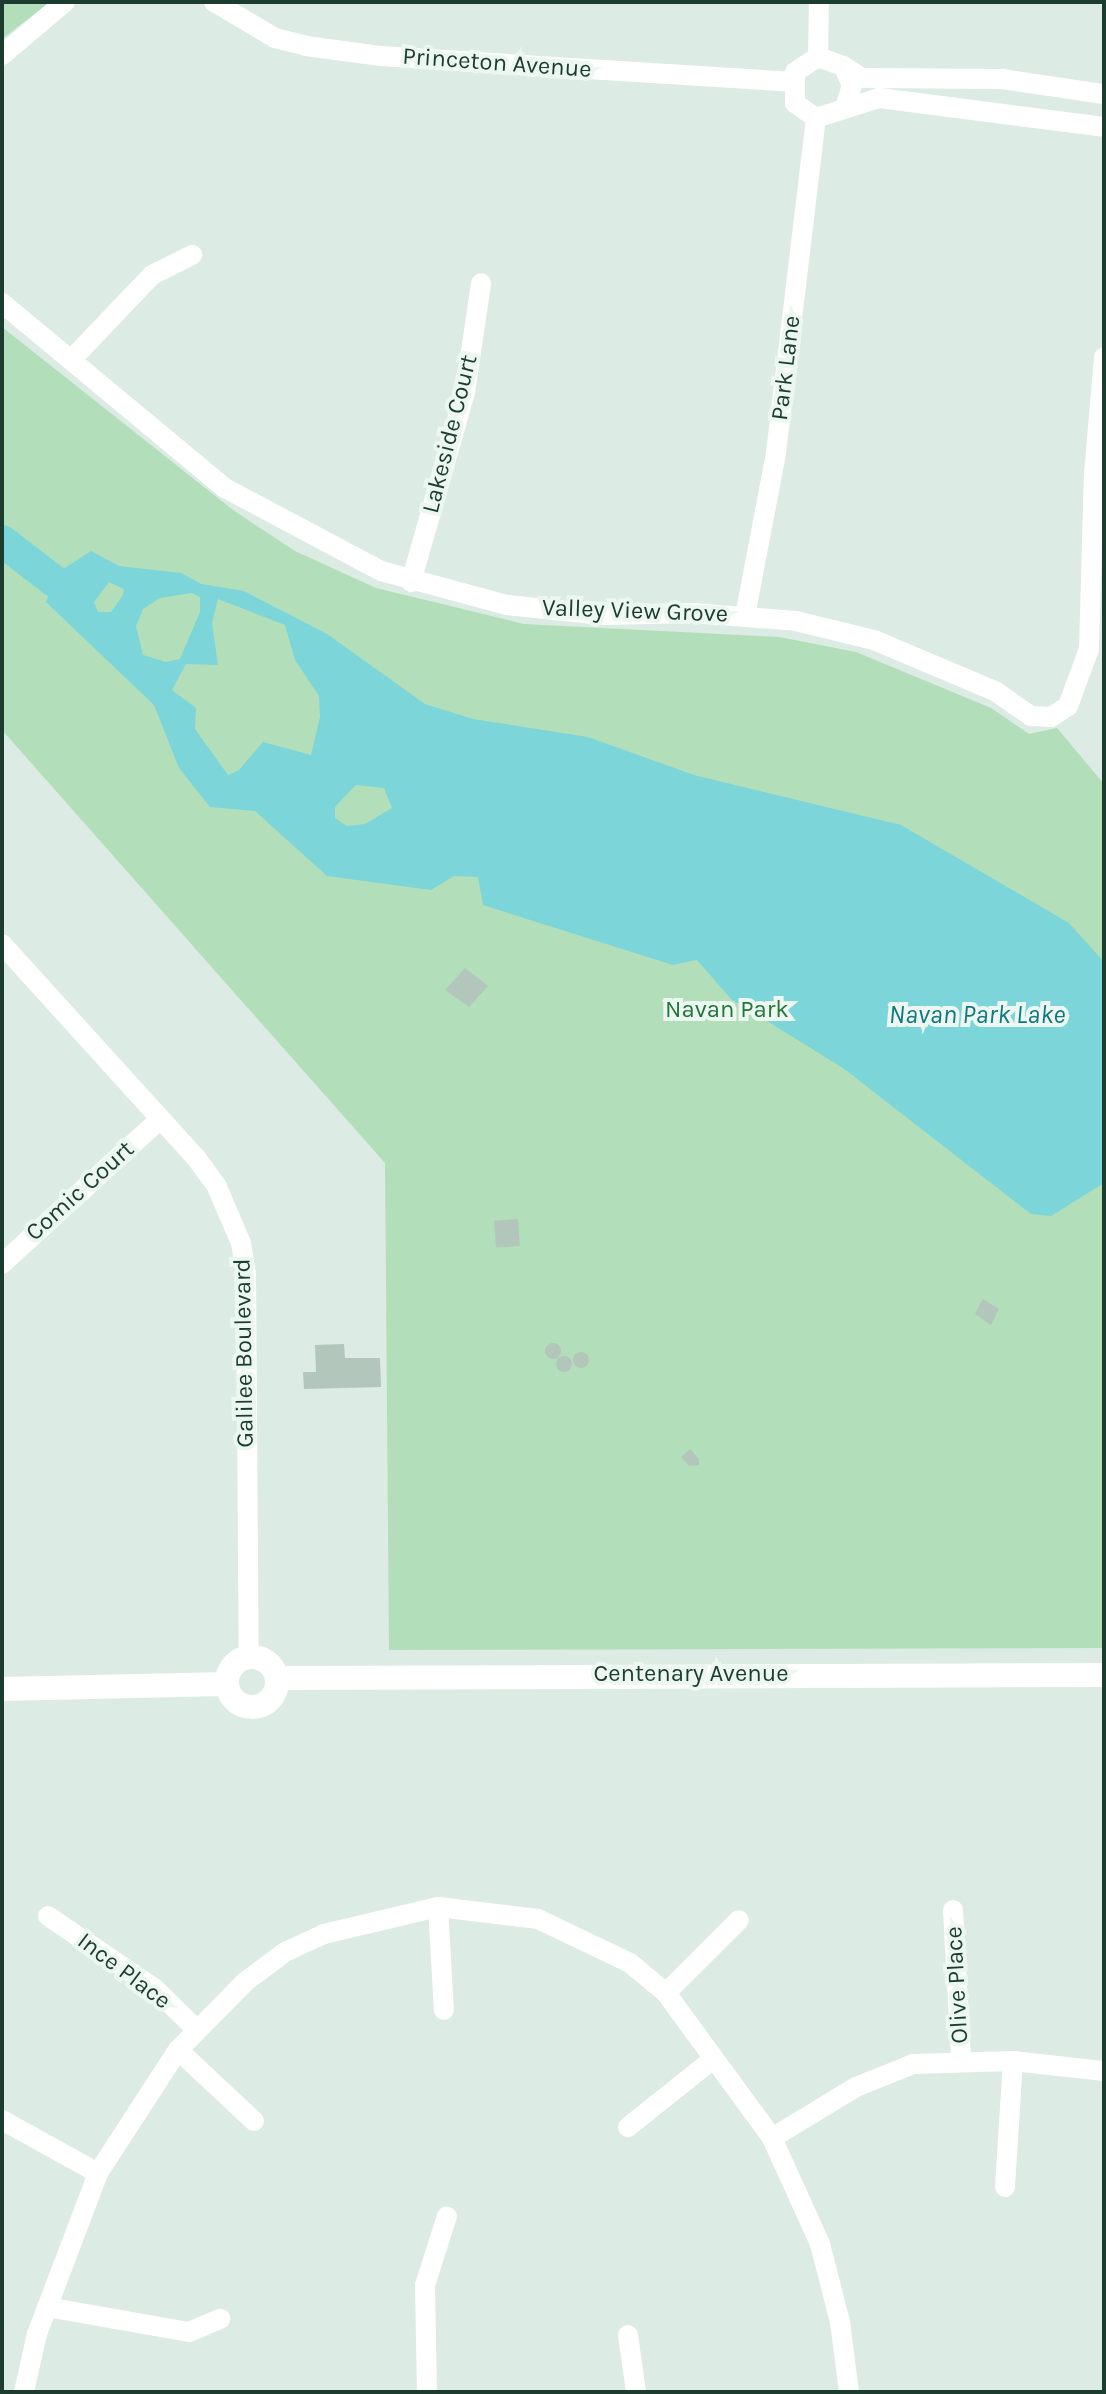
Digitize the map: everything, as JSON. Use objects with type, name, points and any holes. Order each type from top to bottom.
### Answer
[{"type":"street","points":[[2,55],[65,2]]},
{"type":"street","name":"Princeton Avenue","points":[[214,2],[275,38],[306,46],[381,56],[791,82]]},
{"type":"street","points":[[818,57],[819,2]]},
{"type":"street","points":[[1104,94],[1002,79],[862,78],[843,66],[818,57],[802,64],[791,82],[795,103],[816,118],[879,98],[1104,127]]},
{"type":"street","points":[[843,66],[852,85],[845,108]]},
{"type":"street","name":"Park Lane","points":[[745,616],[776,453],[816,118]]},
{"type":"street","points":[[71,360],[152,275],[192,255]]},
{"type":"street","name":"Lakeside Court","points":[[411,582],[465,392],[481,283]]},
{"type":"street","name":"Valley View Grove","points":[[2,303],[225,488],[306,535],[411,582],[507,605],[603,615],[745,616],[796,621],[874,640],[995,691],[1031,716],[1051,717],[1068,706],[1089,649],[1094,474],[1104,357]]},
{"type":"street","name":"Galilee Boulevard","points":[[3,946],[160,1119],[217,1187],[241,1243],[246,1273],[249,1657]]},
{"type":"street","name":"Comic Court","points":[[2,1264],[160,1119]]},
{"type":"street","points":[[249,1657],[264,1660],[277,1678],[275,1694],[255,1708],[233,1699],[226,1684],[234,1663],[249,1657]]},
{"type":"street","name":"Centenary Avenue","points":[[277,1678],[1104,1675]]},
{"type":"street","points":[[2,1689],[226,1684]]},
{"type":"street","points":[[438,1907],[444,2010]]},
{"type":"street","points":[[24,2392],[47,2307],[98,2173],[178,2050],[196,2029],[285,1952],[338,1930],[438,1907],[538,1919],[630,1963],[666,1993],[712,2060],[772,2138],[820,2244],[840,2322],[849,2392]]},
{"type":"street","name":"Olive Place","points":[[953,1910],[961,2059]]},
{"type":"street","name":"Ince Place","points":[[48,1916],[154,1988],[196,2029]]},
{"type":"street","points":[[666,1993],[739,1920]]},
{"type":"street","points":[[178,2050],[254,2121]]},
{"type":"street","points":[[772,2138],[856,2087],[913,2064],[961,2059],[1104,2071]]},
{"type":"street","points":[[628,2127],[712,2060]]},
{"type":"street","points":[[1005,2187],[1013,2061]]},
{"type":"street","points":[[2,2120],[98,2173]]},
{"type":"street","points":[[427,2392],[425,2285],[447,2216]]},
{"type":"street","points":[[47,2307],[189,2332],[220,2319]]},
{"type":"street","points":[[628,2335],[636,2392]]},
{"type":"green space","points":[[2,2],[50,2],[2,39]]},
{"type":"green space","name":"Navan Park","points":[[2,327],[233,510],[295,551],[376,588],[524,624],[779,637],[856,652],[991,708],[1029,734],[1057,728],[1104,784],[1104,1648],[389,1650],[385,1163],[2,730]]},
{"type":"water","name":"Navan Park Lake","points":[[91,551],[119,566],[181,573],[201,584],[244,591],[327,634],[425,704],[473,719],[588,737],[694,775],[901,825],[1069,923],[1104,962],[1104,1183],[1051,1216],[1031,1214],[843,1068],[731,999],[697,960],[673,965],[483,905],[478,877],[454,876],[431,890],[327,876],[255,811],[210,807],[179,768],[154,705],[46,602],[57,573]],"holes":[[[109,582],[124,589],[111,612],[98,612],[94,602]],[[192,593],[200,597],[200,612],[180,659],[166,662],[143,655],[136,626],[143,609],[160,598]],[[218,599],[285,625],[295,660],[319,696],[320,717],[311,755],[263,742],[239,770],[228,775],[195,729],[196,708],[172,690],[186,664],[218,665],[212,623]],[[356,785],[384,788],[392,808],[365,824],[347,826],[335,818],[335,807]]]},
{"type":"building","points":[[465,968],[488,986],[469,1007],[445,990]]},
{"type":"building","points":[[518,1219],[520,1246],[496,1248],[494,1221]]},
{"type":"building","points":[[983,1299],[999,1309],[991,1325],[975,1314]]},
{"type":"building","points":[[553,1343],[561,1351],[553,1359],[545,1351]]},
{"type":"building","points":[[344,1344],[345,1358],[380,1358],[381,1387],[304,1389],[303,1372],[316,1372],[315,1345]]},
{"type":"building","points":[[581,1352],[589,1360],[581,1368],[573,1360]]},
{"type":"building","points":[[564,1356],[572,1364],[564,1372],[556,1364]]},
{"type":"building","points":[[690,1449],[699,1459],[699,1465],[689,1466],[681,1457]]},
{"type":"waterway","points":[[2,541],[54,581]]}]
